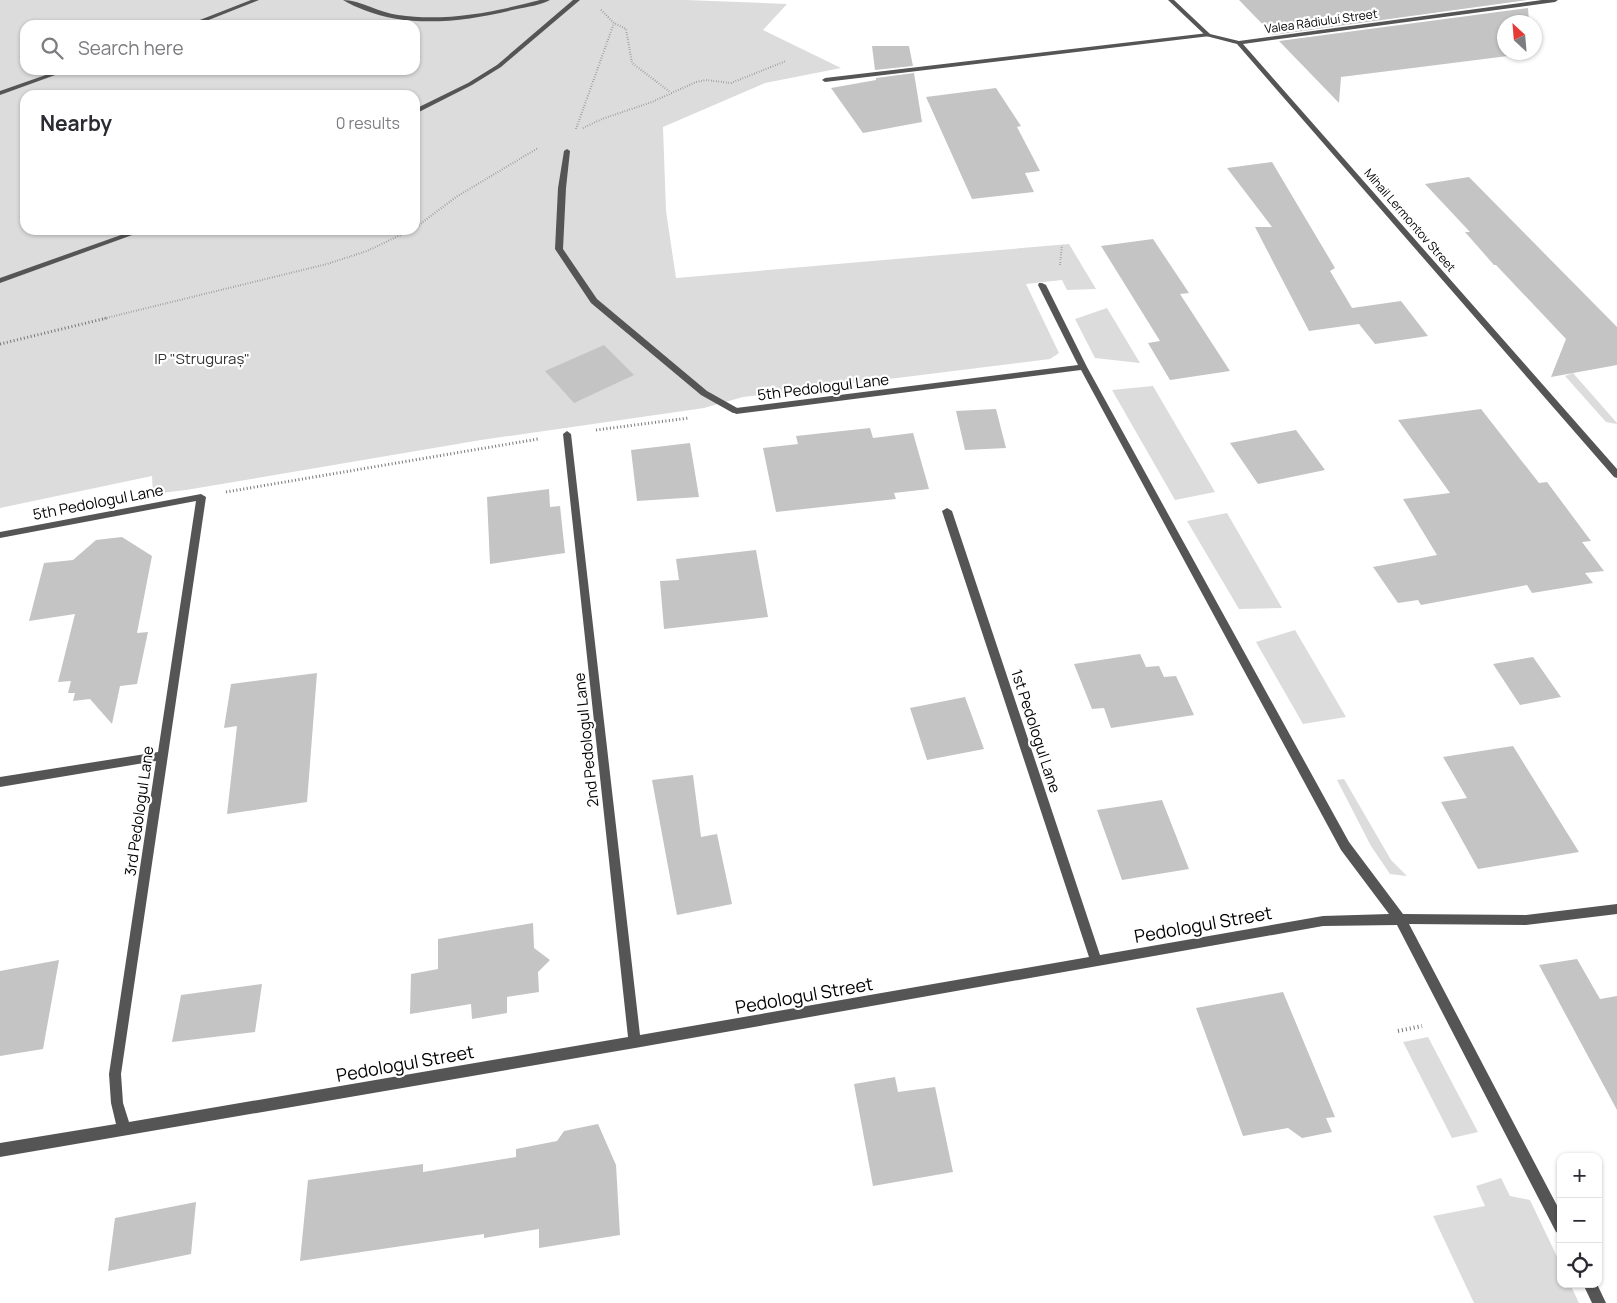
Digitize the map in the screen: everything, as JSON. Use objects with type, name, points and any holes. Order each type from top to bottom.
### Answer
[{"type":"street","points":[[203,20],[256,0]]},
{"type":"street","points":[[346,0],[388,16],[432,20],[504,10],[547,0]]},
{"type":"street","points":[[420,109],[470,84],[499,66],[577,0]]},
{"type":"street","points":[[1171,0],[1208,34]]},
{"type":"street","name":"Valea Rădiului Street","points":[[1239,43],[1555,0]]},
{"type":"street","points":[[825,80],[970,64],[1062,50],[1208,34],[1239,43]]},
{"type":"street","name":"Mihail Lermontov Street","points":[[1239,43],[1617,475]]},
{"type":"street","points":[[0,93],[52,75]]},
{"type":"street","points":[[567,151],[562,188],[559,249],[594,301],[704,393],[736,412]]},
{"type":"street","points":[[0,281],[128,235]]},
{"type":"street","points":[[1042,284],[1083,367],[1345,846],[1400,919],[1557,1219]]},
{"type":"street","name":"5th Pedologul Lane","points":[[736,412],[1083,367]]},
{"type":"street","name":"2nd Pedologul Lane","points":[[567,434],[635,1042]]},
{"type":"street","name":"5th Pedologul Lane","points":[[0,535],[201,497]]},
{"type":"street","name":"3rd Pedologul Lane","points":[[124,1128],[117,1103],[115,1074],[201,497]]},
{"type":"street","name":"1st Pedologul Lane","points":[[947,511],[1096,961]]},
{"type":"street","points":[[0,782],[162,756]]},
{"type":"street","name":"Pedologul Street","points":[[0,1150],[635,1042],[1323,921],[1400,919],[1526,920],[1617,908]]},
{"type":"street","points":[[1592,1288],[1599,1303]]},
{"type":"path","points":[[670,92],[632,63],[626,29],[614,23],[575,132],[602,119],[652,102],[670,92],[706,80],[731,83],[786,62]]},
{"type":"path","points":[[420,224],[456,197],[540,146]]},
{"type":"path","points":[[0,344],[326,264],[367,252],[401,235]]},
{"type":"path","points":[[201,497],[567,434],[736,412]]},
{"type":"green space","name":"IP \"Struguraș\"","points":[[0,0],[686,0],[787,4],[763,30],[841,68],[765,83],[663,127],[666,211],[676,278],[1069,244],[1096,289],[1067,290],[1062,280],[1026,284],[1059,353],[1050,359],[743,397],[704,408],[481,440],[186,490],[153,494],[152,476],[0,508]]},
{"type":"green space","points":[[1107,308],[1140,363],[1095,358],[1075,319]]},
{"type":"green space","points":[[1573,373],[1617,424],[1606,422],[1565,376]]},
{"type":"green space","points":[[1153,386],[1215,492],[1175,500],[1112,390]]},
{"type":"green space","points":[[1227,513],[1282,608],[1239,609],[1187,521]]},
{"type":"green space","points":[[1295,630],[1346,717],[1303,724],[1256,642]]},
{"type":"green space","points":[[1344,779],[1391,860],[1407,876],[1390,874],[1371,846],[1337,780]]},
{"type":"green space","points":[[1428,1037],[1478,1132],[1452,1138],[1403,1042]]},
{"type":"green space","points":[[1501,1178],[1510,1196],[1530,1200],[1557,1257],[1557,1288],[1572,1288],[1579,1303],[1474,1303],[1433,1216],[1485,1206],[1476,1186]]},
{"type":"building","points":[[1239,0],[1528,0],[1273,35]]},
{"type":"building","points":[[1528,8],[1528,15],[1497,15],[1497,57],[1341,77],[1339,103],[1279,41]]},
{"type":"building","points":[[872,46],[909,46],[913,66],[875,70]]},
{"type":"building","points":[[914,73],[922,122],[863,133],[831,88],[876,80],[876,78]]},
{"type":"building","points":[[996,88],[1021,126],[1017,127],[1040,171],[1025,173],[1034,192],[972,199],[926,97]]},
{"type":"building","points":[[1272,162],[1335,268],[1330,271],[1352,308],[1401,301],[1428,336],[1375,344],[1359,324],[1309,331],[1255,227],[1272,227],[1227,168]]},
{"type":"building","points":[[1469,177],[1617,327],[1617,365],[1551,377],[1566,339],[1494,265],[1465,232],[1470,232],[1425,184]]},
{"type":"building","points":[[1153,239],[1189,293],[1180,294],[1230,371],[1170,380],[1148,343],[1160,341],[1101,246]]},
{"type":"building","points":[[604,345],[634,375],[574,403],[545,371]]},
{"type":"building","points":[[996,409],[1006,448],[965,450],[956,411]]},
{"type":"building","points":[[1481,409],[1539,483],[1547,482],[1591,541],[1582,542],[1604,571],[1585,573],[1593,583],[1532,593],[1527,585],[1421,605],[1418,600],[1398,603],[1373,567],[1437,555],[1403,499],[1450,493],[1398,420]]},
{"type":"building","points":[[870,428],[873,438],[913,433],[929,489],[894,493],[896,499],[776,512],[763,448],[798,444],[796,436]]},
{"type":"building","points":[[1296,430],[1325,470],[1258,484],[1230,443]]},
{"type":"building","points":[[690,443],[699,497],[637,501],[631,450]]},
{"type":"building","points":[[549,489],[550,507],[560,506],[565,553],[490,564],[487,497]]},
{"type":"building","points":[[122,537],[152,556],[137,633],[148,632],[137,684],[120,686],[112,724],[90,699],[73,701],[75,693],[68,693],[71,681],[58,682],[75,614],[29,621],[44,563],[73,560],[96,540]]},
{"type":"building","points":[[756,550],[768,617],[664,629],[660,581],[679,580],[676,559]]},
{"type":"building","points":[[1140,654],[1146,667],[1159,666],[1164,677],[1176,676],[1194,715],[1111,728],[1104,708],[1092,709],[1074,664]]},
{"type":"building","points":[[1533,657],[1561,697],[1520,705],[1493,664]]},
{"type":"building","points":[[317,673],[307,802],[227,814],[237,726],[224,728],[231,684]]},
{"type":"building","points":[[965,697],[984,749],[927,760],[910,708]]},
{"type":"building","points":[[1513,746],[1579,852],[1478,869],[1441,802],[1467,798],[1443,757]]},
{"type":"building","points":[[693,775],[701,837],[717,834],[732,904],[677,915],[652,780]]},
{"type":"building","points":[[1162,800],[1189,869],[1122,880],[1097,810]]},
{"type":"building","points":[[533,923],[534,948],[550,960],[538,972],[539,992],[507,997],[507,1013],[472,1019],[471,1004],[410,1014],[411,974],[438,969],[438,939]]},
{"type":"building","points":[[1577,959],[1600,999],[1617,996],[1617,1110],[1539,965]]},
{"type":"building","points":[[59,960],[43,1049],[0,1056],[0,971]]},
{"type":"building","points":[[262,984],[255,1032],[172,1042],[181,995]]},
{"type":"building","points":[[1283,992],[1335,1117],[1326,1118],[1332,1132],[1302,1138],[1288,1128],[1243,1136],[1196,1008]]},
{"type":"building","points":[[895,1077],[898,1092],[935,1087],[953,1172],[873,1186],[854,1084]]},
{"type":"building","points":[[598,1124],[616,1165],[620,1235],[539,1248],[539,1229],[484,1238],[484,1234],[300,1261],[308,1180],[423,1164],[423,1172],[516,1157],[516,1149],[557,1141],[564,1131]]},
{"type":"building","points":[[196,1202],[191,1254],[108,1271],[115,1218]]}]
